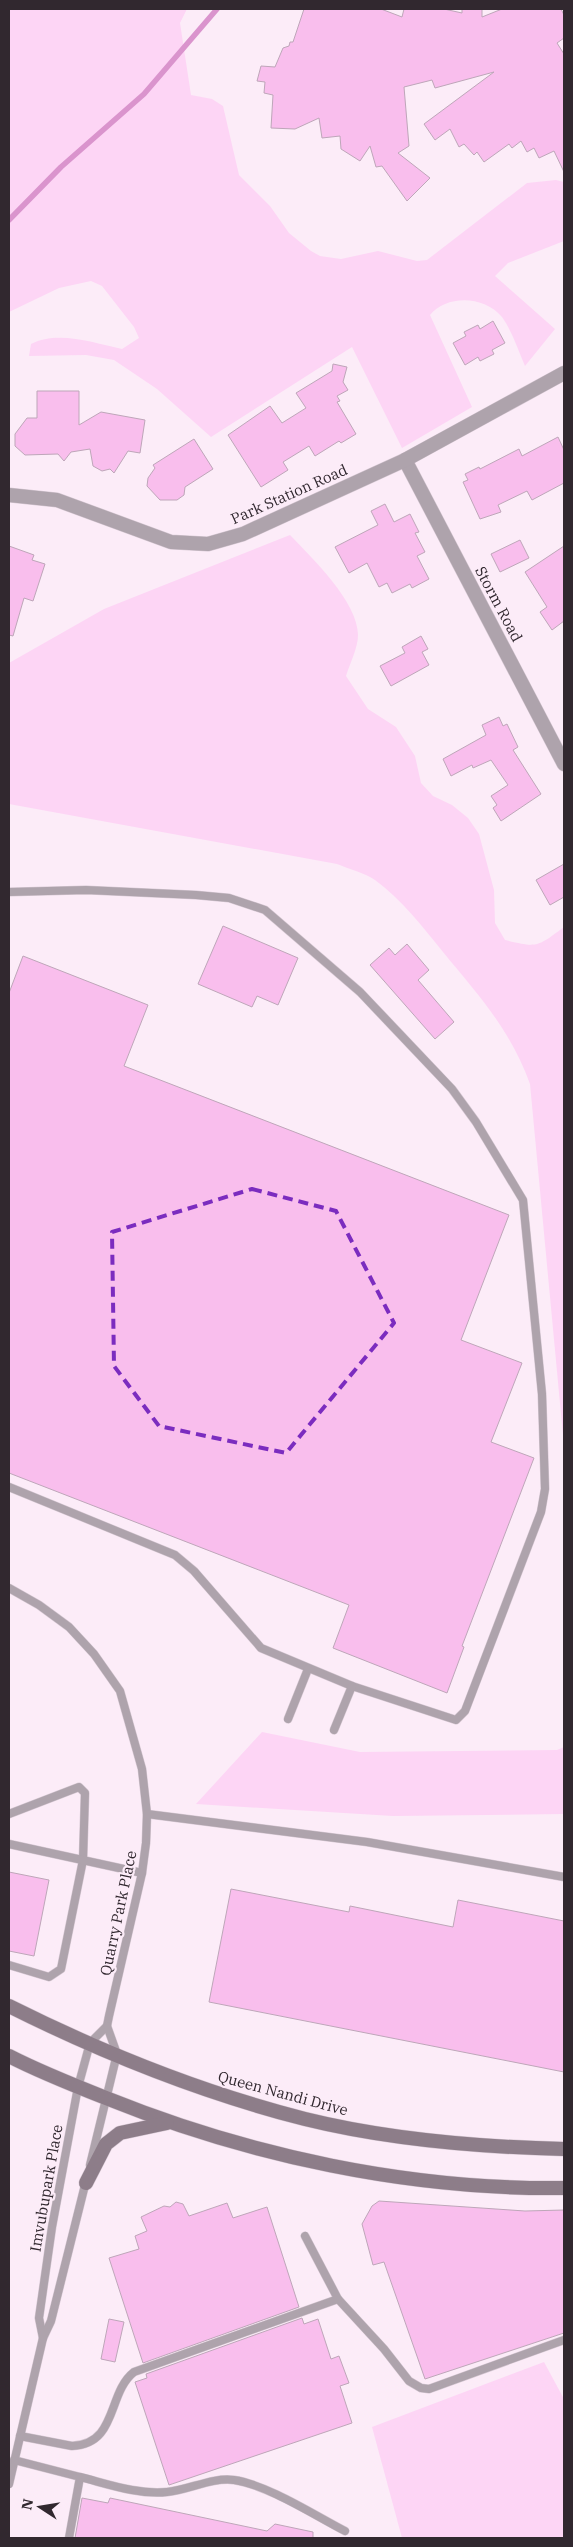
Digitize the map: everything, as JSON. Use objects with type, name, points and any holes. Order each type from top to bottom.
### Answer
[{"type":"main road","name":"Queen Nandi Drive","points":[[9,2006],[58,2031],[229,2098],[306,2119],[392,2136],[491,2147],[564,2149]]},
{"type":"main road","points":[[9,2056],[78,2087],[170,2123],[263,2149],[356,2171],[466,2184],[564,2188]]},
{"type":"main road","points":[[86,2183],[106,2144],[120,2133],[136,2128],[170,2123]]},
{"type":"street","name":"Park Station Road","points":[[9,495],[57,500],[171,542],[208,544],[243,534],[405,460],[564,373]]},
{"type":"street","name":"Storm Road","points":[[405,460],[564,764]]},
{"type":"lane","points":[[9,892],[86,890],[196,895],[230,898],[265,910],[360,992],[424,1057],[452,1089],[471,1116],[521,1195],[542,1394],[545,1489],[541,1512],[465,1711],[456,1720],[408,1706],[352,1686],[261,1648],[194,1571],[174,1556],[9,1487]]},
{"type":"lane","name":"Quarry Park Place","points":[[9,1588],[39,1605],[69,1627],[94,1654],[120,1691],[142,1769],[147,1814],[142,1873],[107,2026]]},
{"type":"lane","points":[[288,1719],[308,1669]]},
{"type":"lane","points":[[334,1730],[352,1686]]},
{"type":"lane","points":[[9,1814],[79,1787],[85,1793],[83,1860],[61,1969],[49,1977],[9,1965]]},
{"type":"lane","points":[[147,1814],[367,1842],[564,1877]]},
{"type":"lane","points":[[9,1844],[142,1873]]},
{"type":"lane","points":[[90,2043],[107,2026],[117,2054]]},
{"type":"lane","name":"Imvubupark Place","points":[[42,2338],[39,2318],[52,2226],[78,2087],[90,2043]]},
{"type":"lane","name":"Imvubupark Place","points":[[9,2484],[42,2338],[52,2321],[117,2054]]},
{"type":"lane","points":[[305,2236],[338,2299],[384,2349],[409,2381],[421,2388],[428,2389],[564,2340]]},
{"type":"lane","points":[[20,2436],[72,2446],[81,2445],[95,2439],[110,2418],[124,2383],[134,2372],[338,2299]]},
{"type":"lane","points":[[14,2460],[128,2489],[164,2492],[182,2490],[214,2481],[232,2480],[259,2488],[346,2531]]},
{"type":"lane","points":[[69,2538],[80,2477]]},
{"type":"highlighted area","points":[[252,1189],[336,1211],[394,1323],[286,1453],[159,1426],[114,1366],[112,1232]]},
{"type":"shaded area","points":[[9,9],[187,9],[180,23],[191,95],[212,99],[223,106],[239,175],[270,206],[289,233],[320,256],[341,259],[378,251],[417,261],[427,260],[527,183],[556,180],[564,182],[564,241],[508,263],[495,276],[555,329],[525,366],[509,328],[495,310],[486,305],[466,300],[456,301],[437,308],[430,315],[472,407],[402,448],[352,347],[211,437],[157,389],[114,360],[86,355],[29,356],[31,344],[53,338],[76,339],[122,349],[139,338],[134,327],[102,286],[91,281],[59,288],[9,312]]},
{"type":"shaded area","points":[[290,535],[332,581],[342,595],[356,622],[358,640],[346,676],[368,709],[396,727],[415,756],[421,783],[433,796],[452,805],[468,818],[479,834],[494,890],[495,923],[505,940],[531,945],[537,944],[548,939],[564,927],[564,1446],[530,1084],[513,1046],[503,1030],[469,983],[420,923],[394,896],[375,880],[337,864],[9,804],[9,663],[104,609]]},
{"type":"shaded area","points":[[262,1732],[360,1752],[557,1750],[564,1747],[564,1814],[393,1816],[196,1804]]},
{"type":"shaded area","points":[[544,2362],[564,2399],[564,2538],[402,2538],[372,2427]]},
{"type":"building","points":[[304,9],[381,9],[402,17],[404,9],[444,9],[462,13],[462,9],[482,9],[482,17],[502,9],[561,9],[564,15],[564,38],[557,43],[564,54],[564,172],[554,151],[539,158],[534,148],[527,152],[521,141],[512,148],[509,144],[484,162],[477,152],[474,155],[464,144],[459,147],[450,129],[435,140],[424,124],[494,72],[435,88],[432,80],[404,87],[409,146],[398,153],[430,178],[407,201],[382,166],[376,167],[370,146],[360,161],[341,149],[340,136],[322,138],[319,118],[295,129],[271,128],[273,95],[264,93],[265,82],[257,81],[261,66],[275,67],[283,48],[289,46],[290,42],[293,42]]},
{"type":"building","points":[[493,321],[505,343],[492,350],[494,354],[480,361],[478,357],[465,365],[453,343],[466,336],[464,332],[478,325],[480,329]]},
{"type":"building","points":[[333,364],[347,367],[343,382],[348,390],[337,396],[340,401],[337,402],[356,434],[341,443],[339,441],[315,456],[309,446],[283,462],[288,470],[261,487],[228,435],[270,406],[282,423],[306,408],[296,393],[332,371]]},
{"type":"building","points":[[37,391],[79,391],[79,425],[101,412],[145,420],[140,453],[128,451],[114,473],[110,469],[102,471],[93,466],[90,449],[71,452],[64,461],[58,454],[25,455],[15,446],[15,434],[27,418],[37,418]]},
{"type":"building","points":[[558,437],[564,450],[564,483],[532,500],[527,491],[498,505],[501,512],[480,519],[463,482],[468,480],[465,474],[479,467],[480,469],[519,449],[522,456]]},
{"type":"building","points":[[194,439],[213,469],[185,487],[184,495],[177,500],[160,500],[147,486],[148,478],[155,468],[153,465]]},
{"type":"building","points":[[385,504],[394,522],[410,514],[419,532],[415,533],[425,552],[417,556],[429,579],[412,588],[410,584],[392,593],[387,583],[379,587],[367,563],[349,573],[335,547],[378,525],[371,511]]},
{"type":"building","points":[[520,540],[529,558],[500,572],[491,554]]},
{"type":"building","points":[[9,546],[34,555],[32,560],[45,564],[33,601],[24,598],[13,636],[9,635]]},
{"type":"building","points":[[564,546],[564,621],[552,630],[540,612],[547,607],[525,572]]},
{"type":"building","points":[[421,636],[428,649],[422,652],[429,665],[391,686],[380,666],[405,653],[402,647]]},
{"type":"building","points":[[499,717],[503,726],[507,724],[518,747],[513,750],[541,794],[501,821],[493,808],[497,805],[491,796],[508,785],[491,760],[473,768],[472,765],[451,776],[443,759],[486,735],[482,725]]},
{"type":"building","points":[[564,864],[564,897],[550,905],[536,880]]},
{"type":"building","points":[[223,926],[298,958],[278,1005],[257,996],[252,1007],[198,984]]},
{"type":"building","points":[[407,944],[429,970],[418,980],[454,1022],[435,1039],[370,965],[389,948],[395,955]]},
{"type":"building","points":[[23,956],[148,1005],[124,1066],[509,1215],[461,1340],[522,1363],[491,1442],[534,1458],[462,1646],[464,1647],[447,1693],[333,1648],[349,1605],[9,1473],[9,993]]},
{"type":"building","points":[[9,1872],[49,1880],[34,1956],[9,1951]]},
{"type":"building","points":[[231,1889],[349,1912],[350,1906],[453,1927],[458,1900],[564,1921],[564,2072],[209,2002]]},
{"type":"building","points":[[379,2201],[525,2211],[564,2210],[564,2333],[425,2379],[384,2262],[373,2265],[362,2224],[372,2206]]},
{"type":"building","points":[[176,2202],[183,2204],[189,2216],[227,2203],[233,2218],[267,2207],[299,2307],[143,2363],[109,2258],[139,2249],[135,2236],[147,2231],[141,2217],[164,2206],[170,2207]]},
{"type":"building","points":[[302,2318],[304,2324],[318,2319],[331,2359],[339,2356],[349,2383],[340,2386],[352,2423],[169,2485],[135,2382],[147,2378],[146,2374]]},
{"type":"building","points":[[109,2319],[124,2322],[115,2362],[101,2359]]},
{"type":"building","points":[[82,2498],[108,2503],[110,2498],[267,2531],[275,2524],[313,2532],[313,2538],[75,2538]]},
{"type":"waterway","points":[[9,220],[61,167],[144,94],[217,9]]}]
